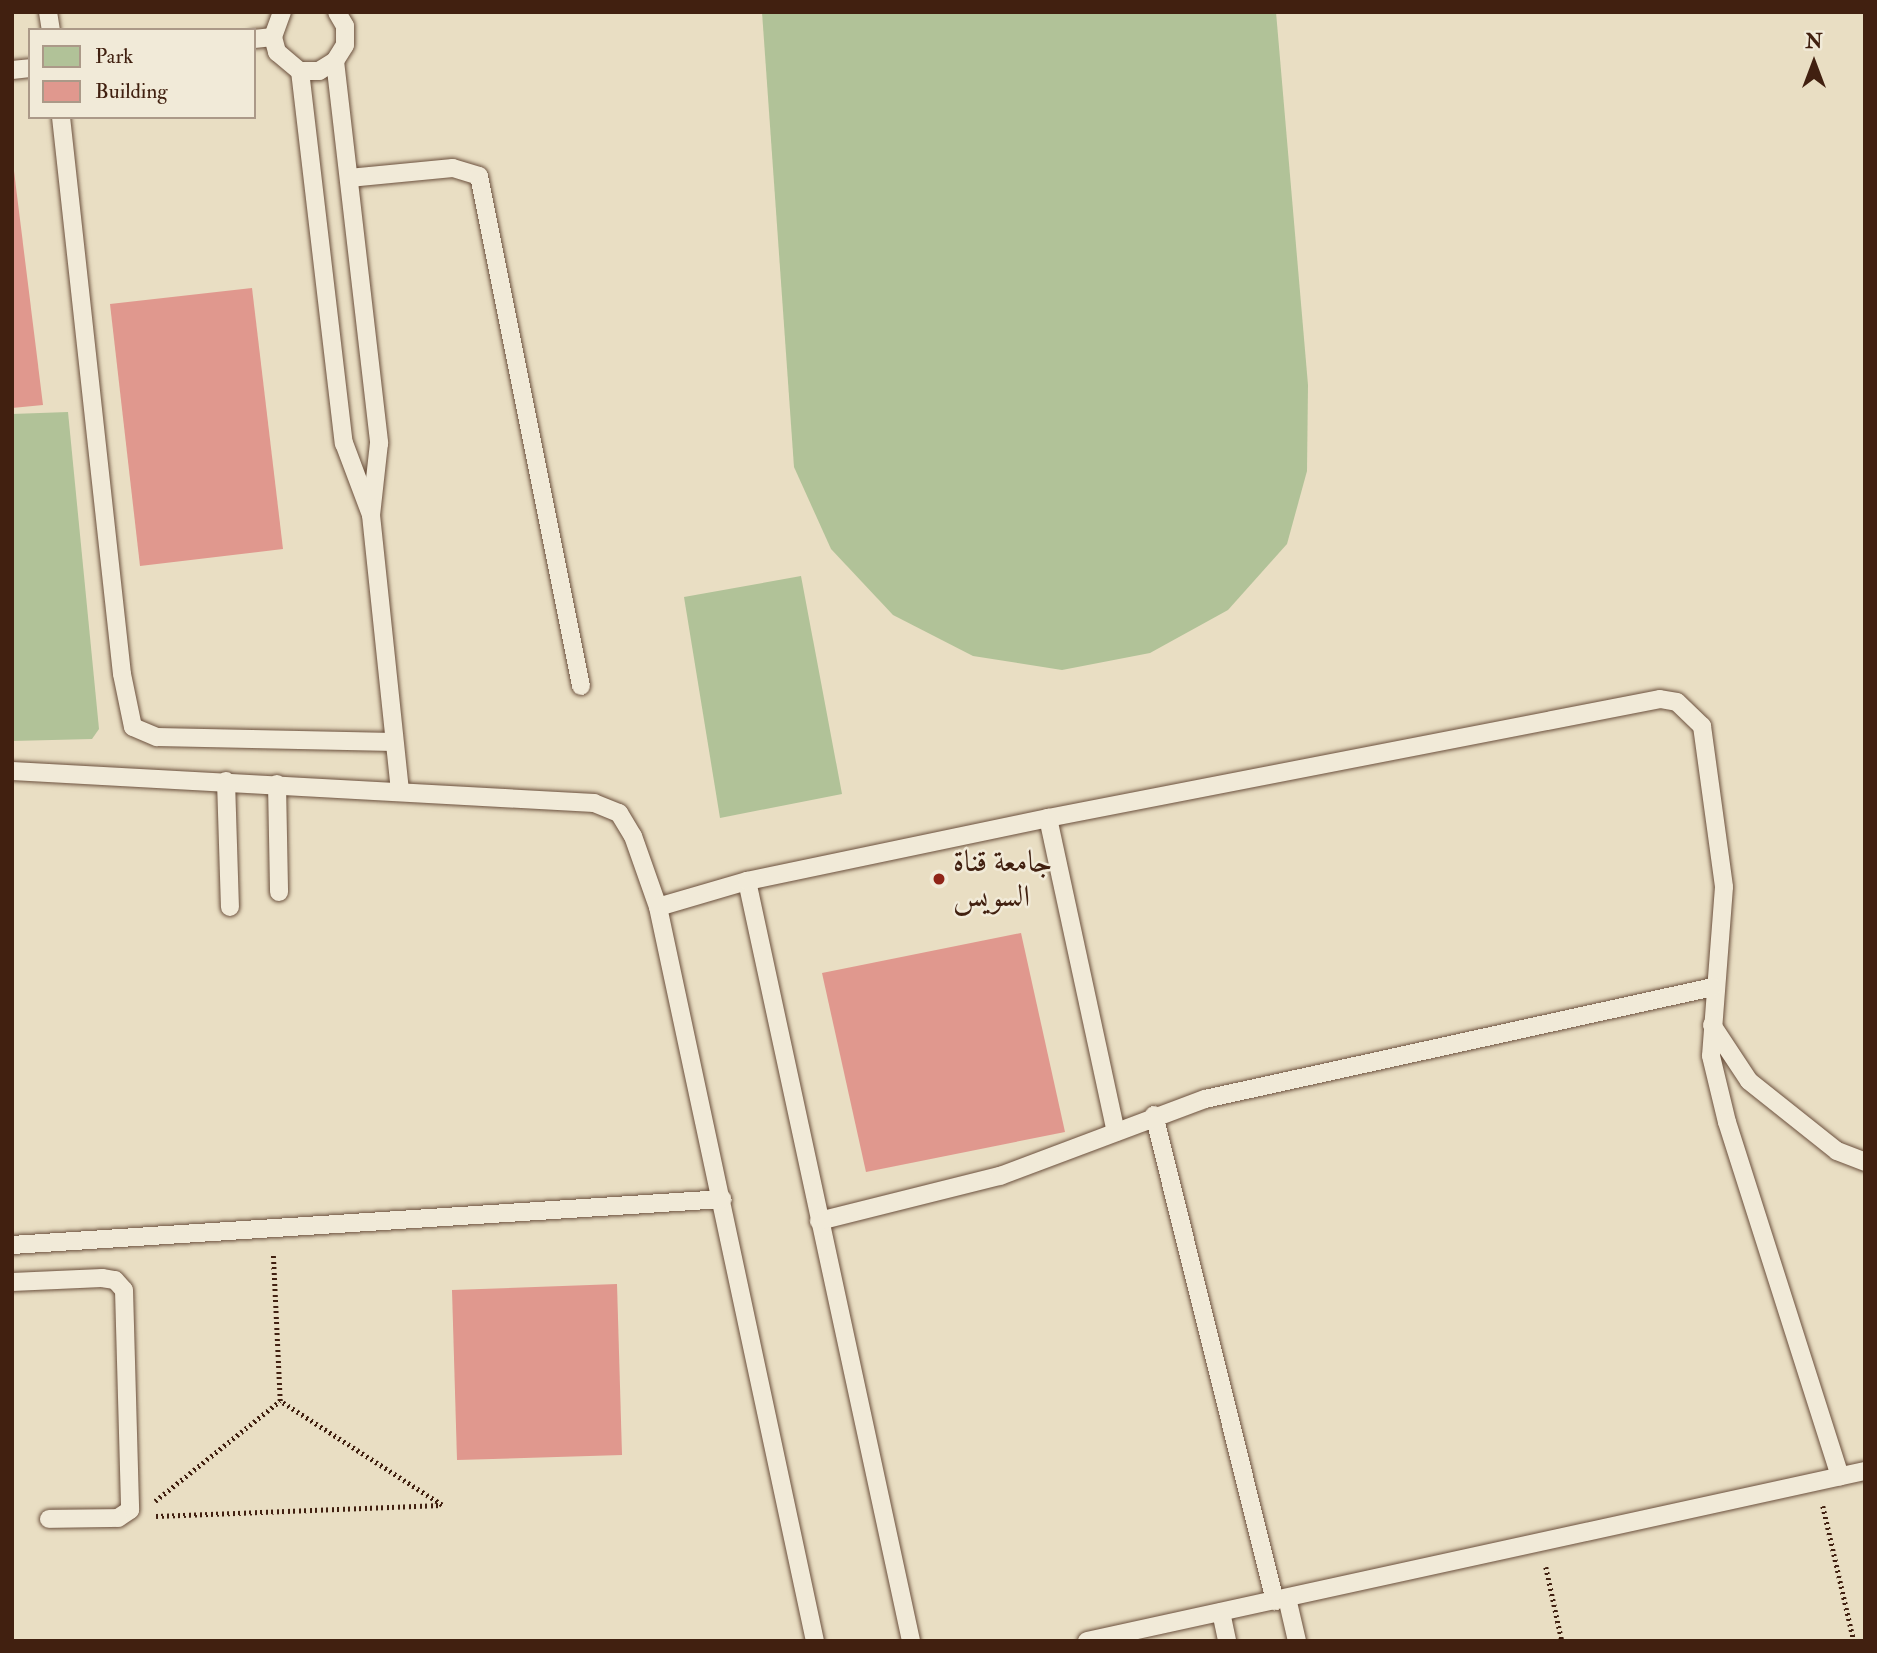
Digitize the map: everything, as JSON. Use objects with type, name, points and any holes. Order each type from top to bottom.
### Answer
[{"type":"lane","points":[[282,12],[273,37],[276,52],[300,71],[319,71],[335,61],[345,45],[345,26],[337,12]]},
{"type":"lane","points":[[256,39],[273,37]]},
{"type":"lane","points":[[335,61],[379,443],[370,516],[400,791]]},
{"type":"lane","points":[[300,71],[344,443],[370,516]]},
{"type":"lane","points":[[61,119],[122,674],[133,727],[157,737],[394,742]]},
{"type":"lane","points":[[349,178],[453,168],[480,176],[581,686]]},
{"type":"lane","points":[[658,907],[747,881],[1048,818],[1660,699],[1677,702],[1702,726],[1724,887],[1713,987],[1711,1056],[1727,1122],[1840,1476]]},
{"type":"lane","points":[[12,771],[226,780],[607,806],[627,824],[658,907],[723,1199],[815,1641]]},
{"type":"lane","points":[[226,780],[230,907]]},
{"type":"lane","points":[[276,783],[279,892]]},
{"type":"lane","points":[[1048,818],[1116,1132]]},
{"type":"lane","points":[[747,881],[911,1641]]},
{"type":"lane","points":[[819,1221],[1000,1176],[1154,1115],[1205,1099],[1713,987]]},
{"type":"lane","points":[[1711,1023],[1749,1081],[1837,1151],[1865,1162]]},
{"type":"lane","points":[[1154,1115],[1281,1599],[1297,1641]]},
{"type":"lane","points":[[12,1245],[723,1199]]},
{"type":"lane","points":[[12,1282],[102,1278],[116,1280],[124,1290],[130,1503],[125,1516],[127,1518],[49,1519]]},
{"type":"lane","points":[[1087,1641],[1125,1637],[1221,1612],[1865,1471]]},
{"type":"lane","points":[[1221,1612],[1227,1641]]},
{"type":"path","points":[[271,1227],[280,1401]]},
{"type":"path","points":[[127,1518],[280,1401]]},
{"type":"path","points":[[127,1518],[442,1505],[280,1401]]},
{"type":"path","points":[[1817,1482],[1854,1641]]},
{"type":"path","points":[[1541,1542],[1562,1641]]},
{"type":"green space","points":[[762,12],[1276,12],[1308,385],[1307,471],[1287,544],[1228,610],[1150,653],[1062,670],[973,656],[893,615],[831,549],[794,467]]},
{"type":"green space","points":[[68,412],[99,729],[92,739],[12,741],[12,414]]},
{"type":"green space","points":[[801,576],[842,794],[720,818],[684,597]]},
{"type":"building","points":[[12,155],[43,405],[12,408]]},
{"type":"building","points":[[252,288],[283,549],[140,566],[110,304]]},
{"type":"building","points":[[1021,933],[1065,1132],[866,1172],[822,973]]},
{"type":"building","points":[[617,1284],[622,1455],[457,1460],[452,1290]]},
{"type":"place","name":"جامعة قناة السويس","points":[[939,879]]}]
